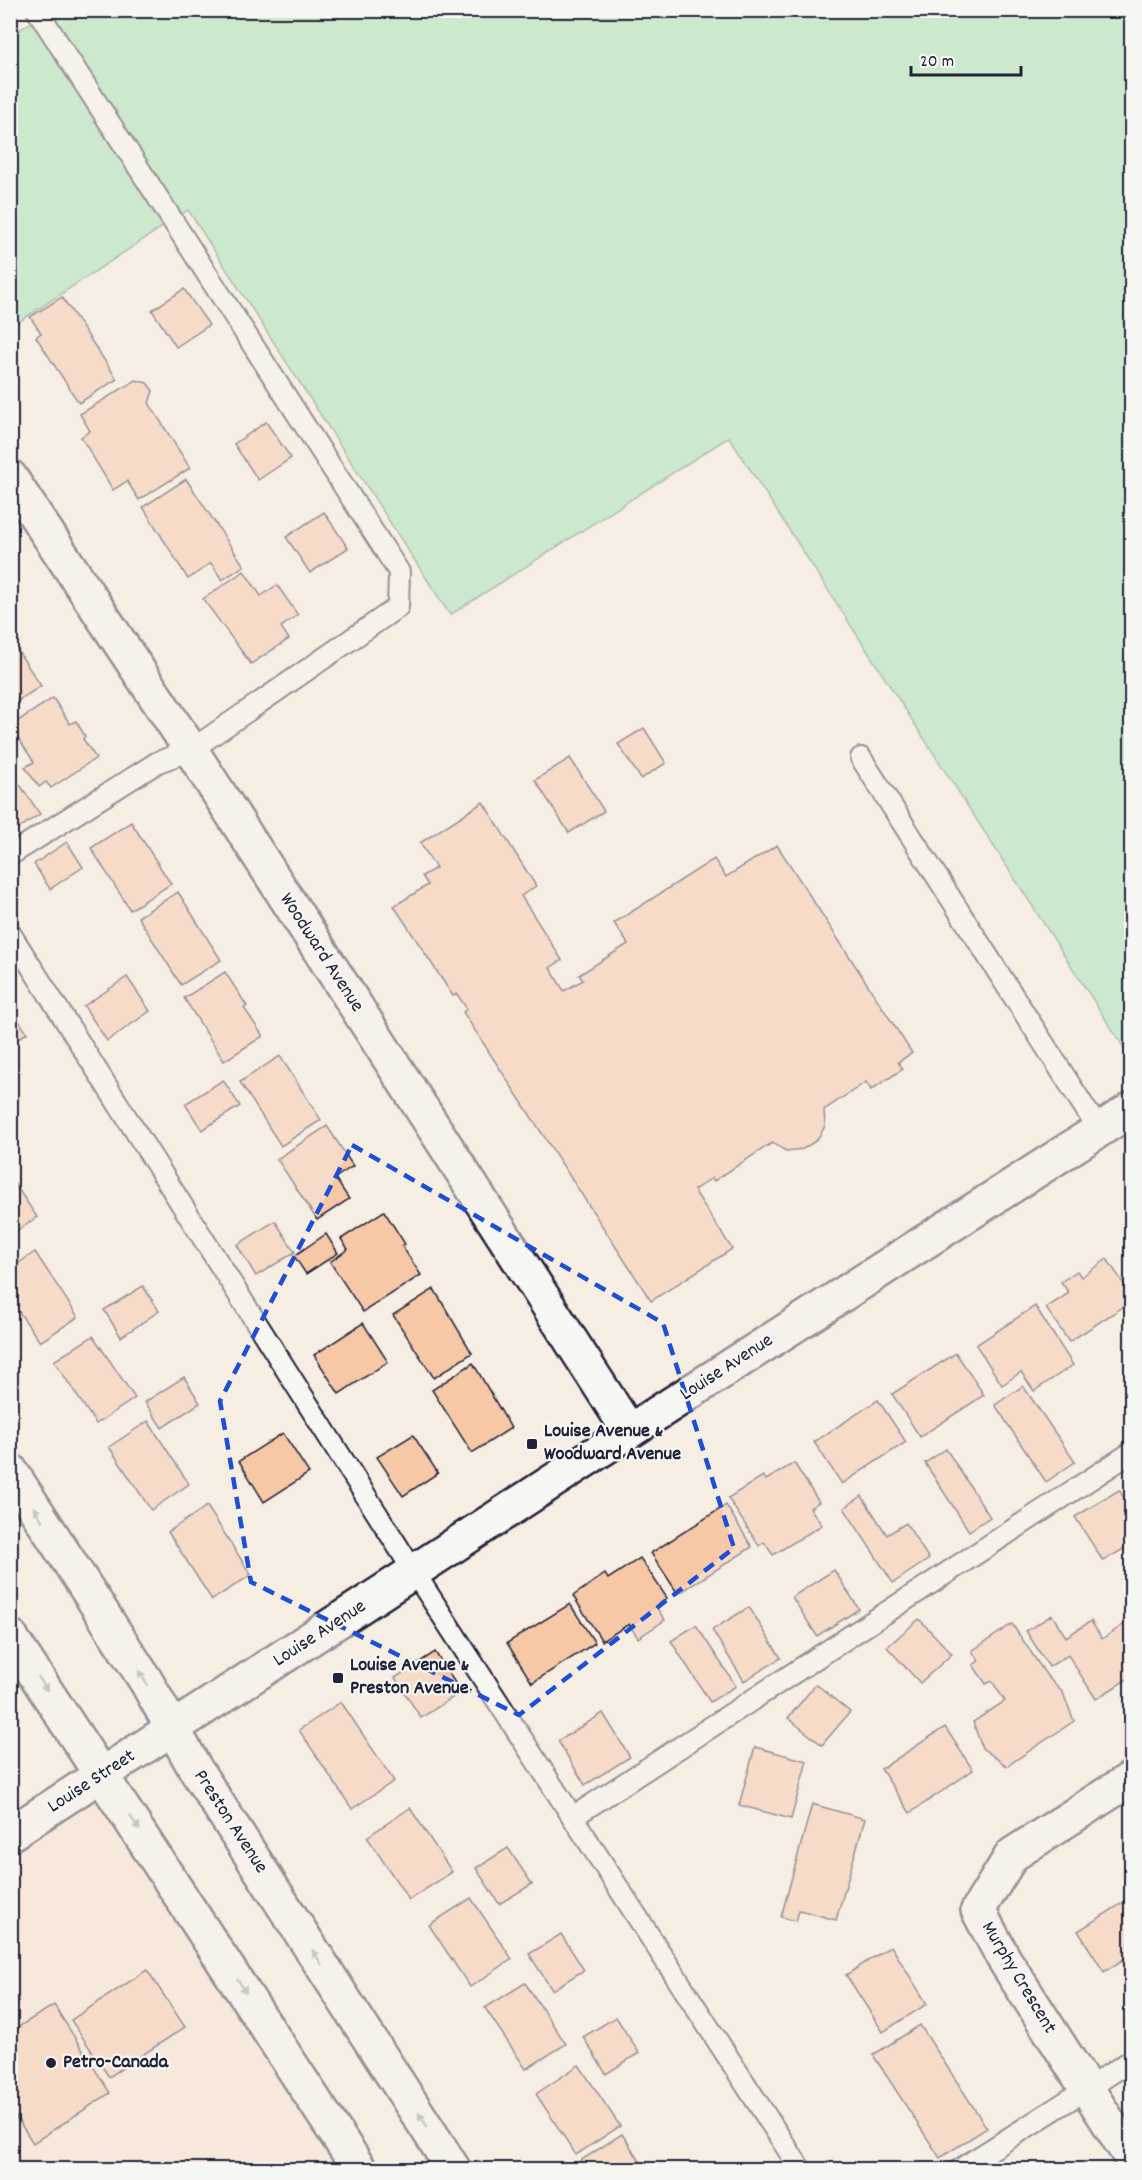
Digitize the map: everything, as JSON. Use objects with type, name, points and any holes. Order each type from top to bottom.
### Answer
[{"type":"street","name":"Woodward Avenue","points":[[10,477],[191,750],[629,1431]]},
{"type":"street","name":"Louise Avenue","points":[[173,1729],[629,1431],[1131,1109]]},
{"type":"street","name":"Preston Avenue","points":[[10,1470],[146,1681],[201,1778],[454,2169]]},
{"type":"street","points":[[10,1636],[360,2169]]},
{"type":"street","name":"Louise Street","points":[[10,1834],[173,1729]]},
{"type":"street","name":"Murphy Crescent","points":[[1131,1778],[1012,1855],[978,1910],[1004,1959],[1131,2159]]},
{"type":"lane","points":[[10,855],[158,762],[191,750],[398,608],[399,572],[37,10]]},
{"type":"lane","points":[[861,758],[1099,1130]]},
{"type":"lane","points":[[10,933],[414,1572],[801,2169]]},
{"type":"lane","points":[[573,1817],[1131,1452]]},
{"type":"lane","points":[[959,2169],[1131,2060]]},
{"type":"highlighted area","points":[[352,1145],[663,1323],[734,1548],[519,1715],[251,1582],[220,1401]]},
{"type":"shaded area","points":[[102,1775],[360,2169],[11,2170],[11,1835]]},
{"type":"green space","points":[[50,11],[1131,11],[1131,1052],[1128,1054],[729,437],[450,615],[188,210],[11,327],[11,35]]},
{"type":"building","points":[[184,289],[209,325],[176,347],[152,310]]},
{"type":"building","points":[[62,297],[117,379],[79,403],[36,337],[41,333],[30,317]]},
{"type":"building","points":[[136,380],[147,383],[153,391],[149,403],[190,468],[139,500],[127,481],[113,490],[81,437],[90,431],[80,414]]},
{"type":"building","points":[[266,422],[291,458],[258,480],[234,444]]},
{"type":"building","points":[[186,479],[244,566],[222,580],[211,563],[188,579],[143,507]]},
{"type":"building","points":[[324,512],[348,548],[310,573],[286,537]]},
{"type":"building","points":[[244,571],[261,596],[277,585],[298,615],[281,627],[289,639],[251,664],[203,599]]},
{"type":"building","points":[[10,639],[41,686],[10,706]]},
{"type":"building","points":[[53,698],[70,724],[76,721],[85,736],[83,739],[96,758],[51,788],[46,782],[39,787],[25,767],[34,762],[10,726]]},
{"type":"building","points":[[644,728],[666,763],[641,779],[618,744]]},
{"type":"building","points":[[570,758],[604,811],[569,833],[535,780]]},
{"type":"building","points":[[16,779],[40,814],[10,834],[10,783]]},
{"type":"building","points":[[483,802],[536,886],[521,896],[562,960],[550,968],[564,991],[583,980],[579,975],[628,944],[614,923],[714,859],[726,877],[777,845],[912,1053],[898,1062],[903,1069],[871,1090],[866,1082],[824,1110],[825,1126],[817,1140],[803,1149],[786,1151],[772,1143],[714,1181],[712,1178],[694,1190],[732,1249],[651,1301],[463,1012],[467,1009],[457,994],[453,996],[394,906],[428,885],[422,876],[436,868],[420,843]]},
{"type":"building","points":[[131,822],[171,884],[130,910],[91,848]]},
{"type":"building","points":[[67,842],[83,867],[50,889],[34,864]]},
{"type":"building","points":[[178,892],[221,960],[181,985],[138,917]]},
{"type":"building","points":[[225,972],[247,1006],[244,1008],[263,1036],[224,1061],[184,998]]},
{"type":"building","points":[[127,977],[150,1011],[107,1041],[84,1006]]},
{"type":"building","points":[[10,1010],[27,1033],[10,1044]]},
{"type":"building","points":[[280,1056],[321,1120],[281,1146],[240,1082]]},
{"type":"building","points":[[223,1080],[240,1106],[202,1130],[185,1104]]},
{"type":"building","points":[[327,1126],[353,1166],[335,1178],[349,1199],[317,1220],[277,1159]]},
{"type":"building","points":[[10,1177],[37,1217],[10,1235]]},
{"type":"building","points":[[384,1211],[405,1244],[402,1246],[421,1275],[363,1312],[330,1262],[348,1249],[341,1239]]},
{"type":"building","points":[[275,1221],[295,1252],[256,1276],[237,1245]]},
{"type":"building","points":[[326,1234],[338,1253],[306,1274],[294,1256]]},
{"type":"building","points":[[35,1252],[78,1317],[40,1342],[10,1299],[10,1269]]},
{"type":"building","points":[[1107,1259],[1132,1296],[1132,1301],[1069,1342],[1046,1308],[1069,1293],[1061,1282],[1077,1271],[1081,1277]]},
{"type":"building","points":[[143,1286],[159,1311],[121,1337],[104,1310]]},
{"type":"building","points":[[434,1289],[472,1353],[434,1378],[393,1315]]},
{"type":"building","points":[[1035,1306],[1073,1365],[1034,1391],[1021,1372],[1002,1385],[976,1345]]},
{"type":"building","points":[[363,1323],[388,1362],[339,1394],[314,1355]]},
{"type":"building","points":[[93,1336],[135,1398],[96,1424],[54,1361]]},
{"type":"building","points":[[956,1353],[984,1395],[920,1437],[892,1394]]},
{"type":"building","points":[[473,1363],[511,1428],[472,1453],[432,1390]]},
{"type":"building","points":[[184,1377],[200,1403],[162,1428],[145,1402]]},
{"type":"building","points":[[1023,1386],[1075,1462],[1046,1482],[995,1405]]},
{"type":"building","points":[[878,1400],[906,1442],[842,1484],[814,1442]]},
{"type":"building","points":[[148,1421],[189,1484],[151,1510],[109,1447]]},
{"type":"building","points":[[283,1433],[309,1473],[264,1502],[239,1461]]},
{"type":"building","points":[[413,1435],[438,1473],[403,1496],[377,1457]]},
{"type":"building","points":[[946,1449],[990,1517],[969,1531],[925,1463]]},
{"type":"building","points":[[794,1463],[819,1502],[810,1508],[822,1525],[773,1555],[764,1542],[759,1546],[728,1498],[763,1476],[766,1480]]},
{"type":"building","points":[[1119,1490],[1132,1510],[1132,1544],[1103,1561],[1075,1517]]},
{"type":"building","points":[[862,1496],[887,1535],[906,1523],[929,1559],[893,1583],[844,1508]]},
{"type":"building","points":[[726,1505],[752,1547],[678,1594],[651,1553]]},
{"type":"building","points":[[207,1506],[251,1575],[212,1600],[168,1532]]},
{"type":"building","points":[[640,1558],[667,1598],[656,1607],[665,1620],[638,1638],[629,1624],[602,1641],[573,1596],[605,1574],[608,1579]]},
{"type":"building","points":[[834,1570],[859,1609],[817,1636],[792,1597]]},
{"type":"building","points":[[570,1604],[595,1643],[532,1683],[507,1643]]},
{"type":"building","points":[[749,1607],[781,1658],[744,1681],[712,1630]]},
{"type":"building","points":[[1052,1615],[1066,1637],[1091,1621],[1102,1639],[1129,1621],[1132,1676],[1096,1699],[1068,1655],[1049,1667],[1026,1631]]},
{"type":"building","points":[[919,1619],[952,1654],[920,1683],[887,1647]]},
{"type":"building","points":[[1012,1624],[1047,1676],[1063,1693],[1074,1721],[1007,1766],[982,1748],[973,1722],[1005,1701],[992,1681],[986,1684],[973,1665],[979,1661],[972,1651]]},
{"type":"building","points":[[696,1625],[736,1686],[710,1702],[671,1641]]},
{"type":"building","points":[[435,1652],[461,1692],[421,1718],[395,1678]]},
{"type":"building","points":[[816,1684],[850,1712],[822,1745],[788,1718]]},
{"type":"building","points":[[341,1702],[394,1781],[352,1809],[299,1730]]},
{"type":"building","points":[[603,1713],[630,1757],[585,1785],[558,1741]]},
{"type":"building","points":[[945,1727],[973,1770],[910,1813],[881,1769]]},
{"type":"building","points":[[755,1747],[807,1761],[791,1819],[739,1805]]},
{"type":"building","points":[[812,1804],[865,1819],[836,1920],[799,1910],[796,1921],[781,1917]]},
{"type":"building","points":[[410,1808],[452,1872],[409,1900],[367,1837]]},
{"type":"building","points":[[508,1848],[532,1884],[499,1904],[476,1868]]},
{"type":"building","points":[[1132,1897],[1132,1954],[1104,1972],[1078,1931]]},
{"type":"building","points":[[471,1898],[512,1959],[470,1987],[429,1925]]},
{"type":"building","points":[[561,1934],[584,1970],[552,1990],[529,1954]]},
{"type":"building","points":[[891,1946],[927,2004],[883,2032],[846,1975]]},
{"type":"building","points":[[147,1970],[185,2027],[109,2077],[71,2020]]},
{"type":"building","points":[[525,1983],[566,2044],[526,2069],[485,2008]]},
{"type":"building","name":"Petro-Canada","points":[[54,2005],[110,2093],[33,2143],[10,2108],[10,2032]]},
{"type":"building","points":[[616,2017],[639,2053],[606,2074],[583,2037]]},
{"type":"building","points":[[920,2025],[987,2128],[940,2158],[873,2055]]},
{"type":"building","points":[[579,2065],[620,2126],[576,2155],[536,2094]]},
{"type":"building","points":[[622,2134],[646,2170],[585,2170],[580,2161]]},
{"type":"place","name":"Louise Avenue & Woodward Avenue","points":[[532,1444]]},
{"type":"place","name":"Louise Avenue & Preston Avenue","points":[[338,1678]]},
{"type":"place","name":"Petro-Canada","points":[[51,2063]]}]
